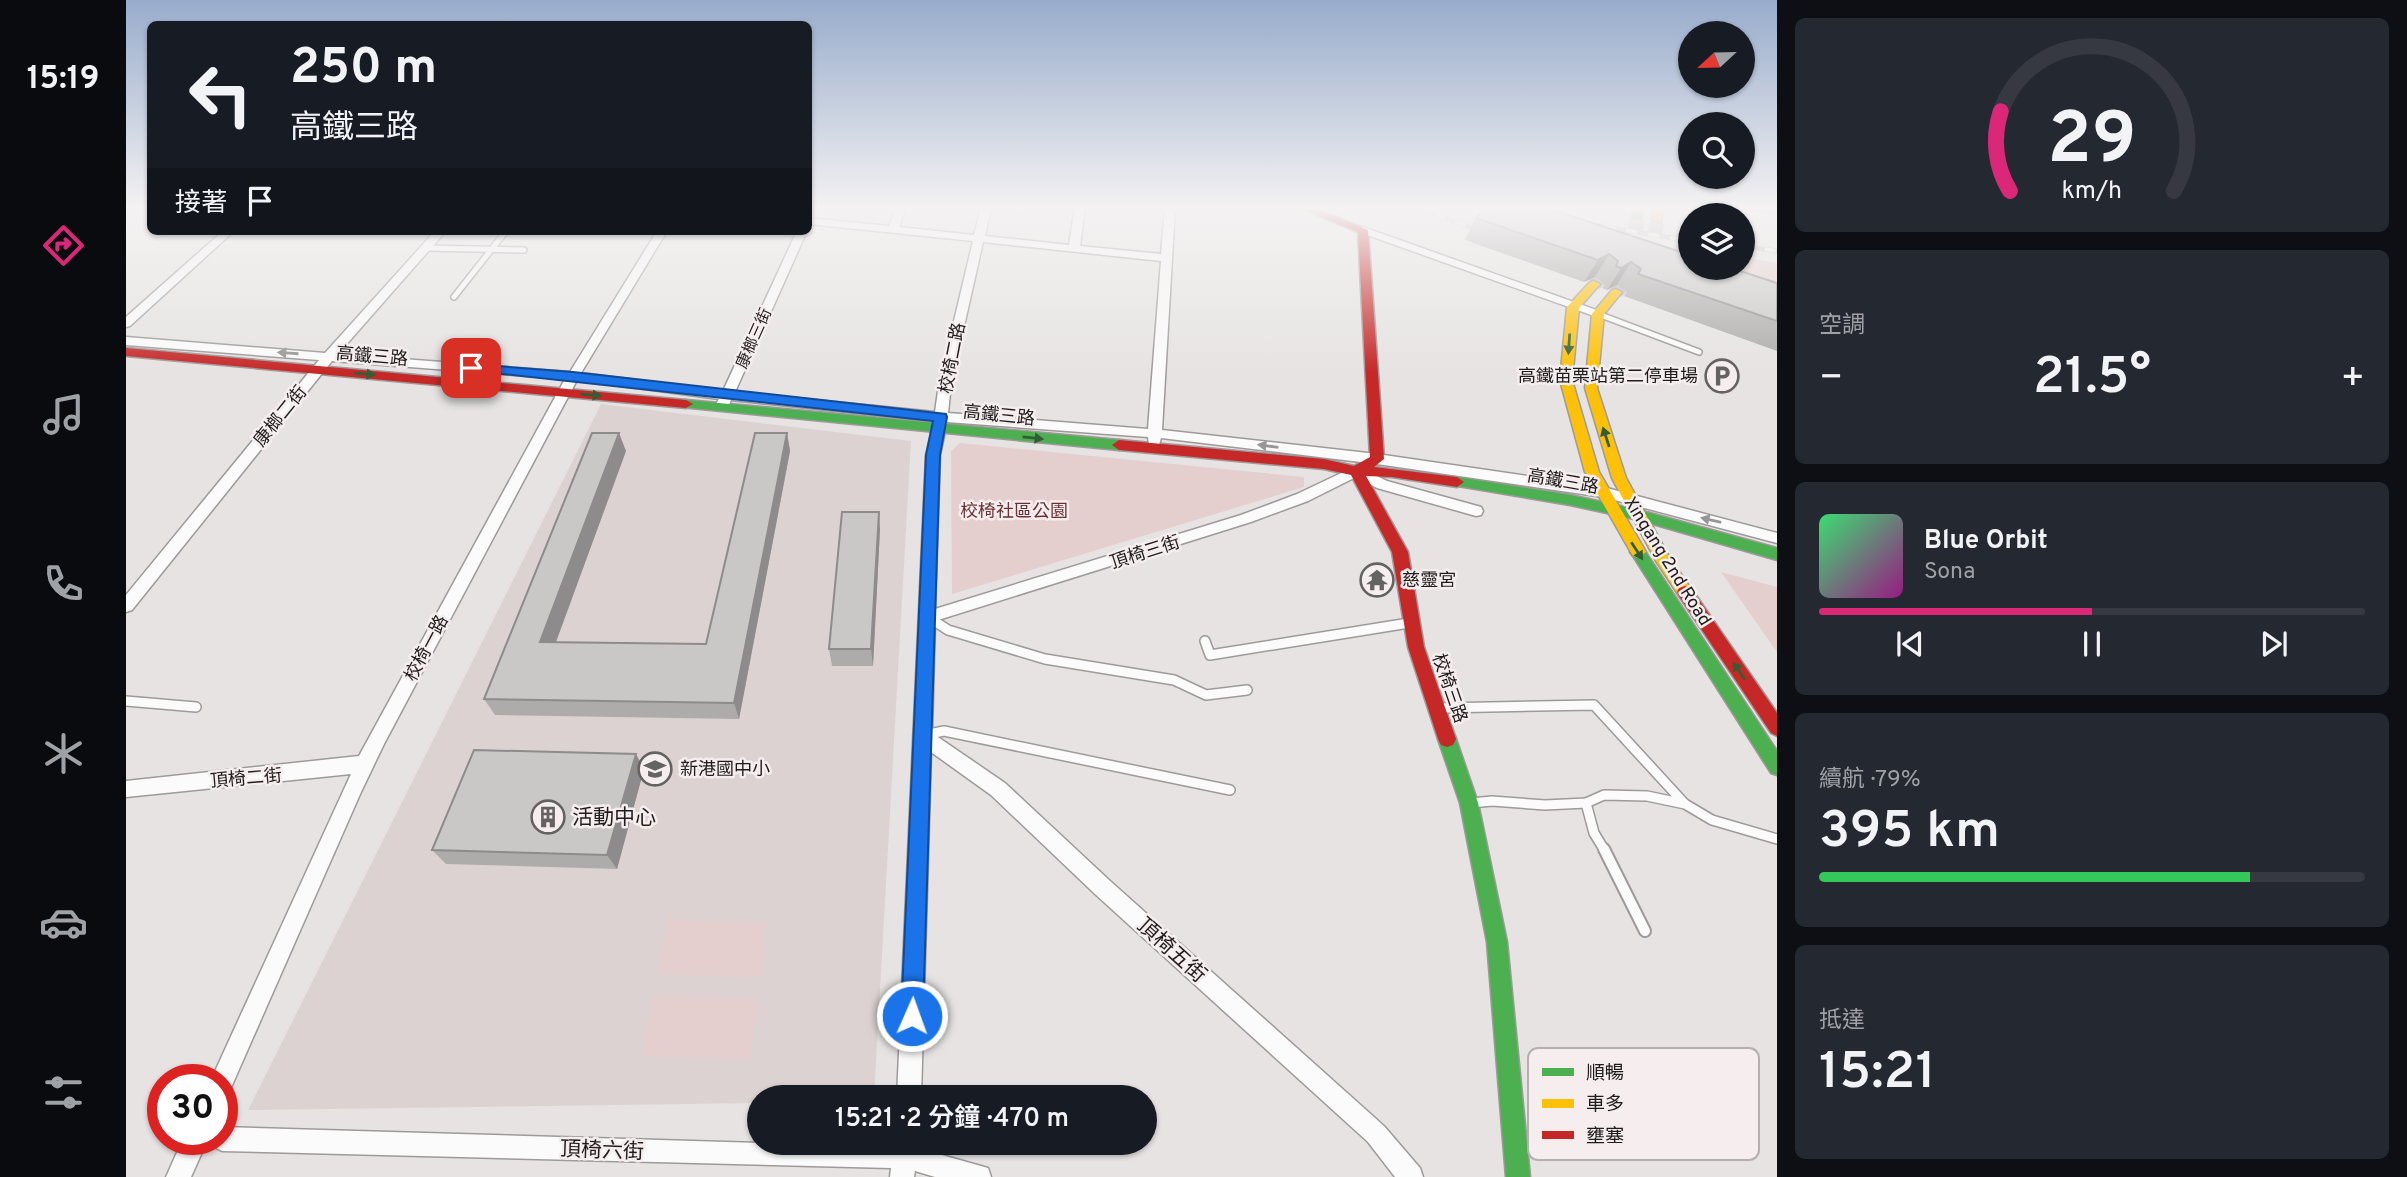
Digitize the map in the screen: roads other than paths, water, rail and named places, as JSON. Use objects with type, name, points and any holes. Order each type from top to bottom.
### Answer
[{"type":"street","points":[[126,324],[195,262]]},
{"type":"street","name":"康榔二街","points":[[126,606],[329,356],[413,262]]},
{"type":"street","name":"校椅一路","points":[[230,1064],[365,764],[563,393],[643,262]]},
{"type":"street","name":"康榔三街","points":[[724,401],[788,262]]},
{"type":"street","name":"校椅二路","points":[[909,1085],[933,455],[941,423],[944,384],[973,262]]},
{"type":"street","points":[[1155,441],[1166,262]]},
{"type":"street","points":[[1362,262],[1362,276],[1373,345],[1377,458],[1356,471],[1382,485],[1476,511]]},
{"type":"street","points":[[1450,262],[1598,314],[1615,292]]},
{"type":"street","points":[[1573,307],[1594,284]]},
{"type":"street","name":"Xingang 2nd Road","points":[[1573,307],[1566,380],[1592,472],[1612,509],[1777,768]]},
{"type":"street","name":"Xingang 2nd Road","points":[[1598,314],[1591,388],[1619,478],[1661,557],[1777,728]]},
{"type":"street","name":"高鐵三路","points":[[126,341],[573,376],[724,401]]},
{"type":"street","name":"高鐵三路","points":[[126,352],[563,393],[724,401],[941,423],[1377,458],[1603,492],[1636,507],[1777,554]]},
{"type":"street","name":"高鐵三路","points":[[1155,441],[1324,464],[1356,471],[1392,472],[1612,509],[1636,507],[1777,538]]},
{"type":"street","name":"頂椅三街","points":[[928,617],[1121,561],[1265,512],[1331,486],[1356,471]]},
{"type":"street","name":"校椅三路","points":[[1356,471],[1400,552],[1416,647],[1469,803],[1497,942],[1518,1177]]},
{"type":"street","name":"頂椅五街","points":[[922,736],[998,789],[1102,887],[1376,1134],[1411,1177]]},
{"type":"street","name":"頂椅二街","points":[[126,789],[365,764]]},
{"type":"street","name":"頂椅六街","points":[[238,1139],[903,1158],[979,1177]]},
{"type":"street","points":[[178,1177],[188,1155]]},
{"type":"lane","points":[[454,297],[482,262]]},
{"type":"lane","points":[[1598,314],[1699,352]]},
{"type":"lane","points":[[928,617],[948,630],[1045,659],[1174,680],[1206,695],[1247,690]]},
{"type":"lane","points":[[1205,641],[1210,654],[1412,622]]},
{"type":"lane","points":[[126,701],[196,706]]},
{"type":"lane","points":[[1437,708],[1594,705],[1685,804],[1712,820],[1777,839]]},
{"type":"lane","points":[[922,736],[944,731],[1230,790]]},
{"type":"lane","points":[[1469,803],[1586,803],[1604,795],[1647,796],[1685,804]]},
{"type":"lane","points":[[1586,803],[1594,833],[1613,863],[1645,931]]},
{"type":"tunnel","points":[[1594,284],[1617,262]]},
{"type":"tunnel","points":[[1616,292],[1643,262]]},
{"type":"place","name":"高鐵苗栗站第二停車場","points":[[1722,376]]},
{"type":"place","name":"慈靈宮","points":[[1377,580]]},
{"type":"place","name":"新港國中小","points":[[655,769]]},
{"type":"place","name":"活動中心","points":[[548,817]]},
{"type":"park label","name":"校椅社區公園","points":[[1014,511]]}]
